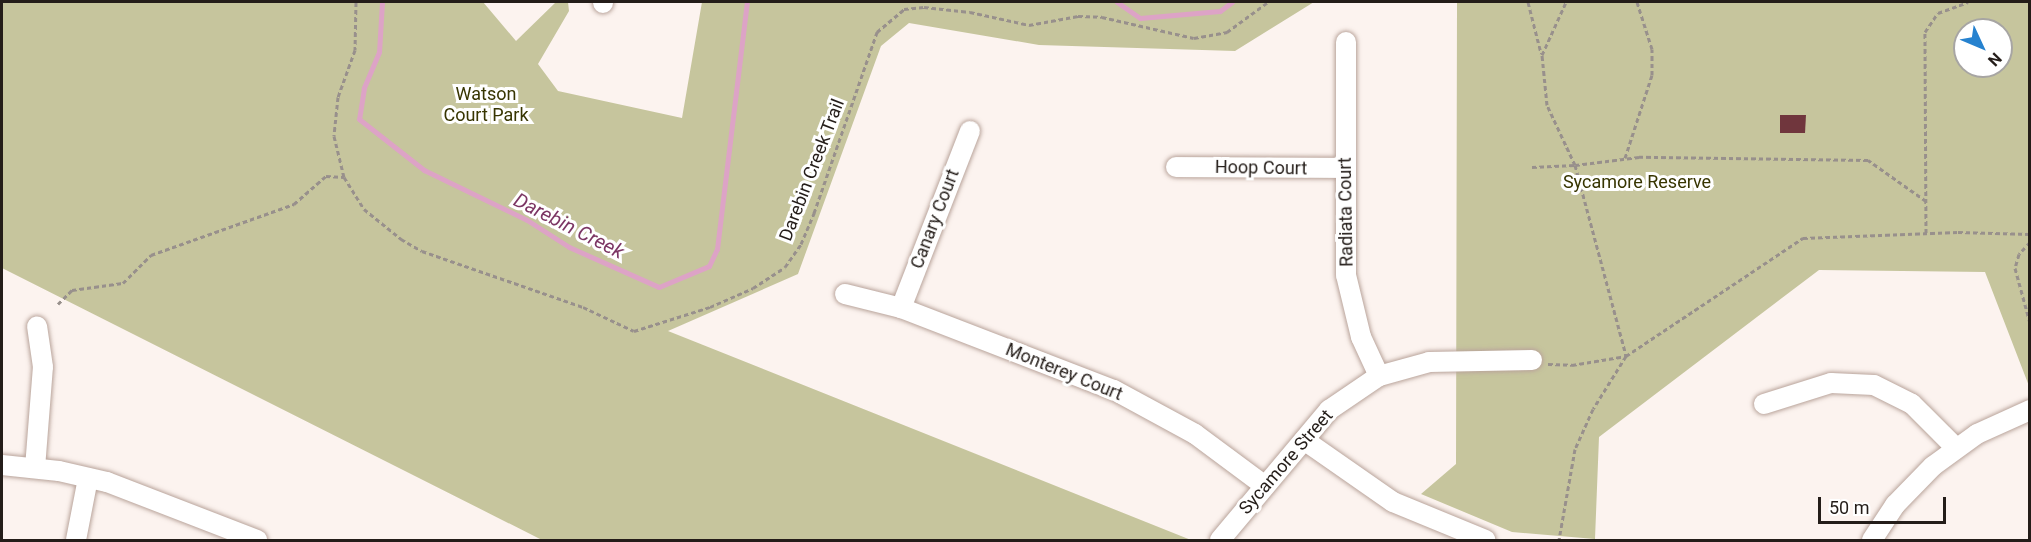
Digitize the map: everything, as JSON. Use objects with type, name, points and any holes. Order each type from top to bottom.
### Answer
[{"type":"street","name":"Radiata Court","points":[[1346,42],[1347,275],[1361,337],[1379,376]]},
{"type":"street","name":"Canary Court","points":[[901,308],[970,131]]},
{"type":"street","name":"Hoop Court","points":[[1176,167],[1345,168]]},
{"type":"street","name":"Monterey Court","points":[[845,294],[901,308],[1114,390],[1195,434],[1265,486]]},
{"type":"street","points":[[35,468],[43,367],[37,326]]},
{"type":"street","name":"Sycamore Street","points":[[1220,540],[1304,440],[1342,399],[1379,376],[1430,362],[1532,360]]},
{"type":"street","points":[[1764,404],[1831,382],[1874,386],[1912,404],[1955,447]]},
{"type":"street","points":[[1872,540],[1914,483],[1955,447],[2030,410]]},
{"type":"street","points":[[1304,440],[1393,501],[1485,540]]},
{"type":"street","points":[[2,465],[88,477],[141,492],[256,540]]},
{"type":"street","points":[[76,540],[88,477]]},
{"type":"path","name":"Darebin Creek Trail","points":[[356,2],[352,67],[333,116],[344,177],[364,210],[401,239],[422,251],[583,307],[621,328],[646,330],[753,288],[785,267],[801,244],[814,213],[878,32],[904,9],[924,7],[970,12],[1029,25],[1078,16],[1102,17],[1194,38],[1227,32],[1268,2]]},
{"type":"path","points":[[1528,2],[1542,55],[1547,105],[1575,165],[1626,356],[1593,409],[1575,449],[1559,540]]},
{"type":"path","points":[[1542,55],[1566,2]]},
{"type":"path","points":[[1625,159],[1652,75],[1652,49],[1637,2]]},
{"type":"path","points":[[1926,233],[1925,32],[1938,13],[1968,2]]},
{"type":"path","points":[[1532,166],[1575,165],[1625,159],[1868,159],[1926,201]]},
{"type":"path","points":[[58,304],[72,290],[123,283],[151,255],[294,204],[326,176],[344,177]]},
{"type":"path","points":[[1532,360],[1572,365],[1626,356],[1803,238],[1926,233],[2030,234]]},
{"type":"path","points":[[2030,242],[2019,254],[2015,268],[2030,322]]},
{"type":"green space","name":"Watson Court Park","points":[[2,2],[483,2],[516,41],[556,2],[568,2],[569,11],[538,64],[558,91],[682,118],[702,2],[1314,2],[1235,51],[1039,45],[909,23],[881,46],[798,274],[668,331],[1191,540],[542,540],[2,268]]},
{"type":"green space","name":"Sycamore Reserve","points":[[1457,2],[2029,2],[2029,386],[1985,272],[1819,270],[1599,437],[1595,539],[1512,532],[1421,494],[1456,464]]},
{"type":"building","points":[[1780,115],[1806,115],[1805,133],[1780,133]]},
{"type":"waterway","name":"Darebin Creek","points":[[382,2],[379,52],[364,88],[359,119],[424,170],[527,220],[569,247],[659,287],[709,266],[717,249],[747,2]]},
{"type":"waterway","name":"Darebin Creek","points":[[1117,2],[1140,18],[1220,11],[1232,2]]}]
